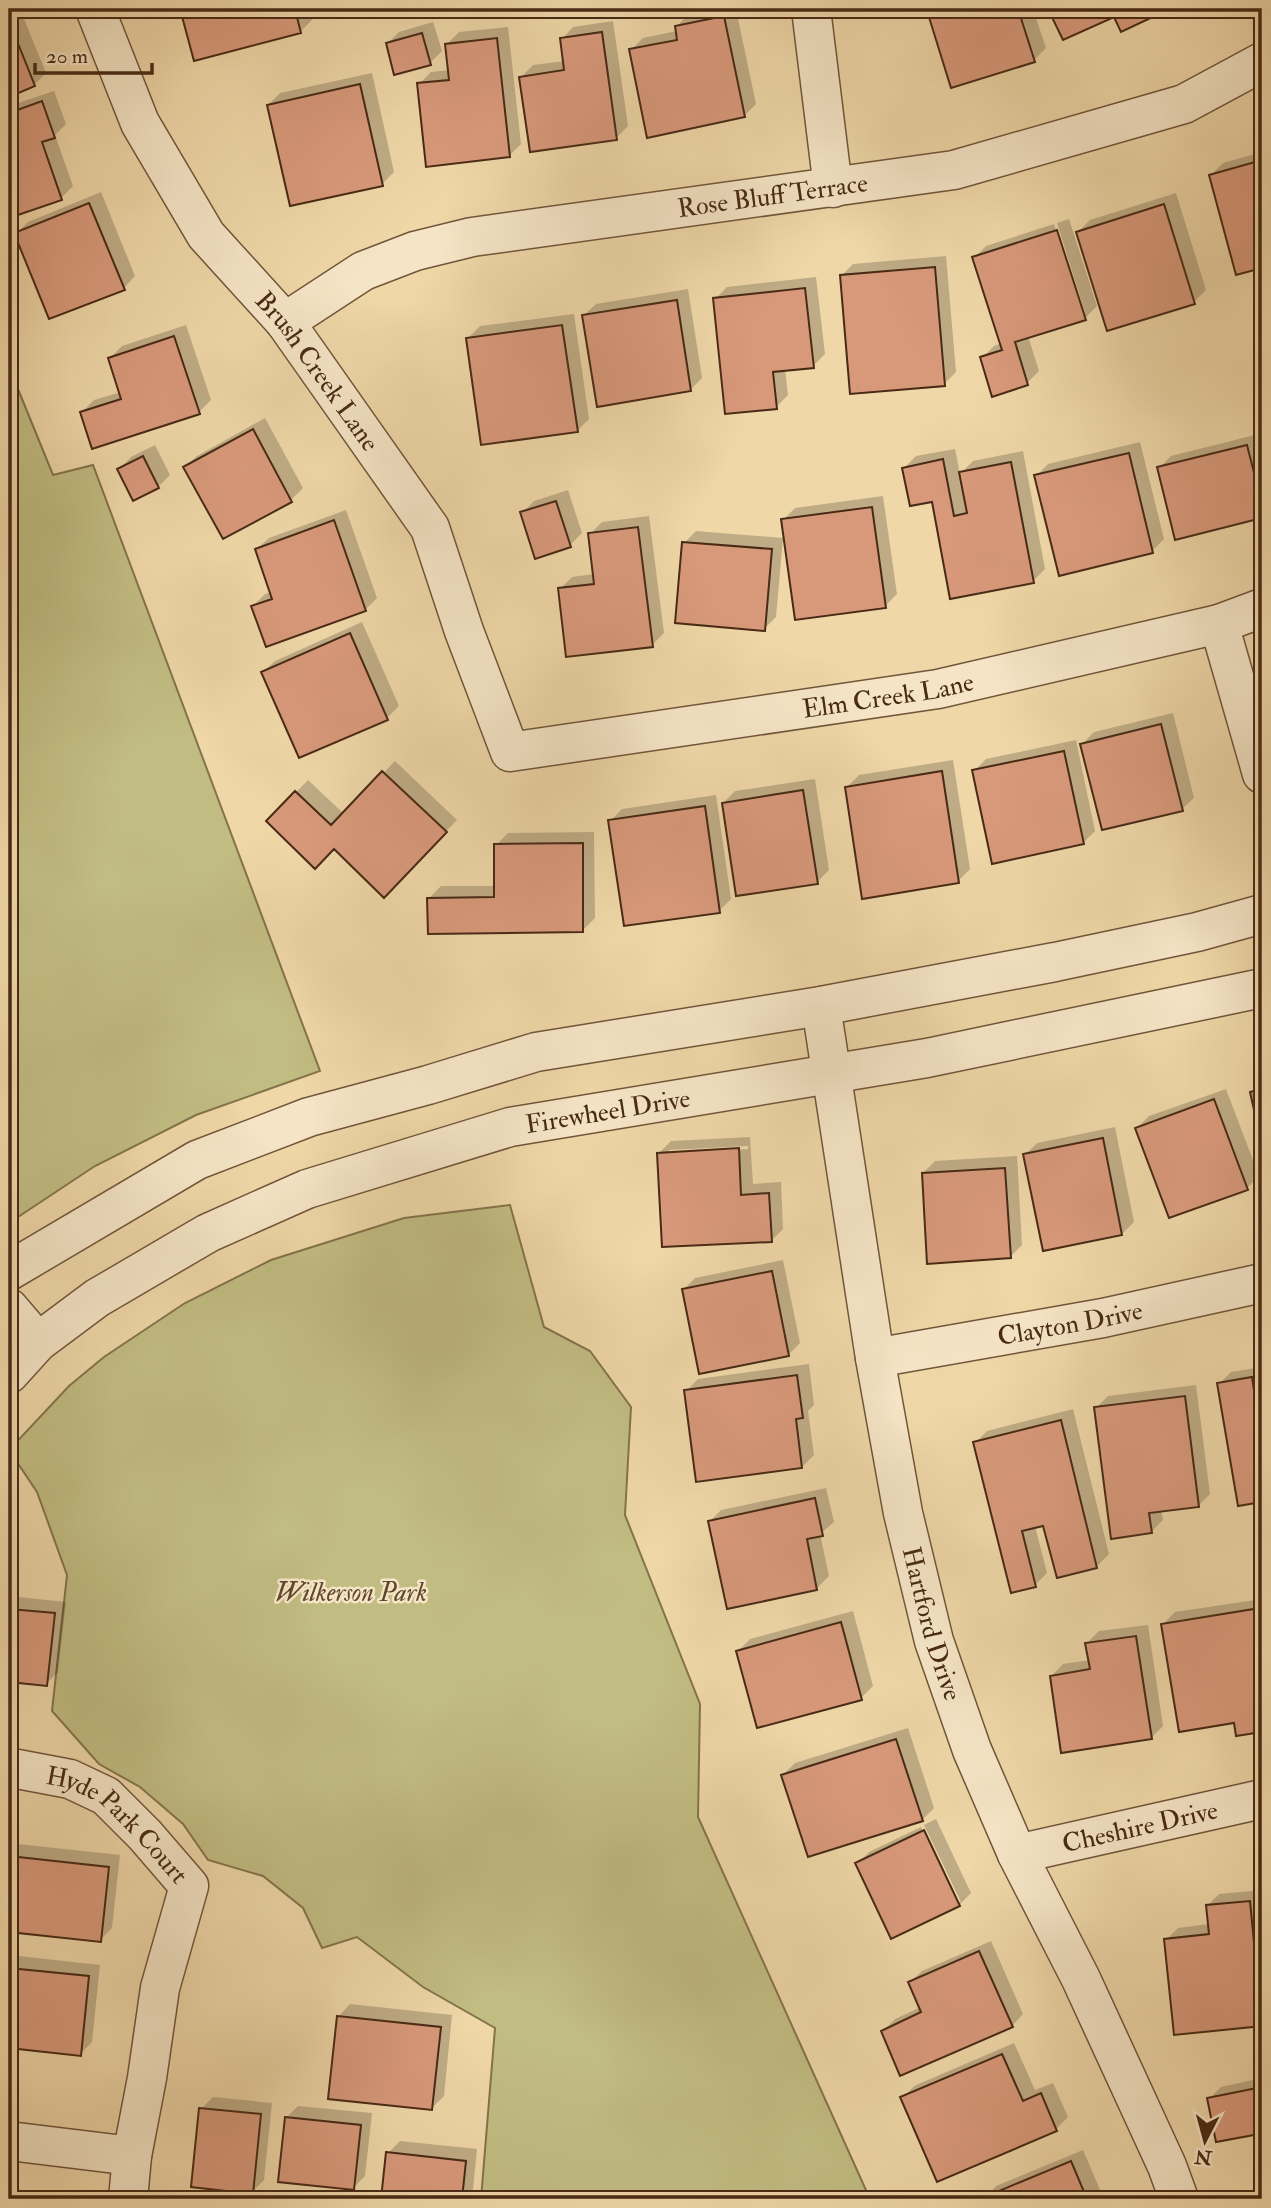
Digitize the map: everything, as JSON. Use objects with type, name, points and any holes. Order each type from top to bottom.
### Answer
[{"type":"street","name":"Brush Creek Lane","points":[[95,9],[140,123],[206,235],[285,322],[430,528],[464,631],[510,752]]},
{"type":"street","points":[[811,9],[833,188]]},
{"type":"street","name":"Rose Bluff Terrace","points":[[285,322],[363,271],[415,251],[472,237],[954,170],[1184,104],[1262,62]]},
{"type":"street","name":"Elm Creek Lane","points":[[510,752],[938,689],[1219,624],[1262,608]]},
{"type":"street","points":[[1219,624],[1262,774]]},
{"type":"street","points":[[9,1271],[197,1160],[309,1117],[536,1052],[821,1006],[1055,962],[1197,932],[1262,914]]},
{"type":"street","name":"Firewheel Drive","points":[[9,1374],[38,1342],[97,1298],[208,1233],[307,1189],[510,1127],[926,1058],[1262,988]]},
{"type":"street","name":"Hartford Drive","points":[[821,1006],[875,1358],[903,1513],[934,1641],[972,1750],[1017,1854],[1081,1979],[1167,2166],[1179,2199]]},
{"type":"street","name":"Clayton Drive","points":[[875,1358],[1103,1318],[1262,1283]]},
{"type":"street","points":[[9,1308],[38,1342]]},
{"type":"street","name":"Hyde Park Court","points":[[12,1768],[69,1779],[106,1796],[145,1835],[189,1886],[160,1988],[132,2156]]},
{"type":"street","name":"Cheshire Drive","points":[[1017,1854],[1262,1799]]},
{"type":"street","points":[[9,2141],[132,2156],[128,2199]]},
{"type":"green space","points":[[9,367],[53,475],[93,465],[320,1071],[196,1115],[95,1166],[9,1223]]},
{"type":"green space","name":"Wilkerson Park","points":[[510,1205],[544,1327],[590,1351],[631,1407],[625,1515],[700,1704],[698,1817],[870,2199],[481,2199],[495,2028],[423,1987],[357,1937],[322,1948],[303,1908],[263,1876],[208,1860],[183,1824],[140,1787],[99,1764],[52,1711],[67,1575],[37,1492],[9,1450],[69,1386],[104,1357],[185,1303],[271,1260],[404,1218]]},
{"type":"building","points":[[180,9],[295,9],[301,33],[194,61]]},
{"type":"building","points":[[943,9],[1018,9],[1035,62],[951,88],[928,14]]},
{"type":"building","points":[[1048,9],[1154,9],[1157,15],[1121,32],[1114,17],[1063,40]]},
{"type":"building","points":[[724,16],[745,117],[647,138],[629,49],[677,40],[675,26]]},
{"type":"building","points":[[9,21],[35,86],[9,97]]},
{"type":"building","points":[[602,32],[617,140],[530,152],[519,77],[564,70],[560,38]]},
{"type":"building","points":[[422,33],[431,65],[394,75],[386,43]]},
{"type":"building","points":[[497,38],[510,157],[426,167],[417,83],[449,80],[445,44]]},
{"type":"building","points":[[360,84],[383,186],[290,206],[267,105]]},
{"type":"building","points":[[42,101],[55,138],[42,142],[62,200],[9,218],[9,113]]},
{"type":"building","points":[[1262,160],[1262,268],[1236,275],[1209,175]]},
{"type":"building","points":[[89,203],[125,290],[49,319],[14,233]]},
{"type":"building","points":[[1164,204],[1195,304],[1107,331],[1076,232]]},
{"type":"building","points":[[1057,230],[1086,320],[1015,342],[1028,385],[992,397],[980,357],[1002,350],[972,257]]},
{"type":"building","points":[[935,267],[945,386],[850,394],[840,275]]},
{"type":"building","points":[[805,288],[814,368],[773,372],[777,409],[725,414],[713,298]]},
{"type":"building","points":[[677,300],[691,391],[597,407],[582,315]]},
{"type":"building","points":[[562,325],[578,432],[481,445],[466,338]]},
{"type":"building","points":[[174,336],[200,414],[92,449],[80,412],[121,399],[108,358]]},
{"type":"building","points":[[253,429],[292,502],[223,539],[183,467]]},
{"type":"building","points":[[1247,445],[1262,504],[1262,518],[1175,540],[1157,467]]},
{"type":"building","points":[[1129,453],[1153,553],[1059,576],[1034,475]]},
{"type":"building","points":[[143,456],[159,488],[133,501],[117,469]]},
{"type":"building","points":[[943,459],[954,516],[967,513],[959,472],[1011,462],[1034,583],[950,599],[932,502],[910,506],[902,468]]},
{"type":"building","points":[[556,501],[571,547],[535,559],[520,512]]},
{"type":"building","points":[[872,507],[886,608],[795,620],[781,519]]},
{"type":"building","points":[[334,520],[366,611],[266,647],[251,606],[272,599],[255,549]]},
{"type":"building","points":[[638,527],[653,647],[566,657],[558,588],[594,584],[588,533]]},
{"type":"building","points":[[682,542],[772,549],[765,631],[675,623]]},
{"type":"building","points":[[350,633],[388,720],[299,758],[261,672]]},
{"type":"building","points":[[1161,724],[1183,811],[1102,830],[1080,744]]},
{"type":"building","points":[[1064,751],[1084,844],[992,864],[972,770]]},
{"type":"building","points":[[382,771],[447,832],[384,898],[334,849],[315,869],[266,821],[295,791],[331,825]]},
{"type":"building","points":[[942,771],[959,883],[862,899],[845,787]]},
{"type":"building","points":[[803,790],[818,884],[736,896],[722,803]]},
{"type":"building","points":[[705,806],[720,913],[624,926],[608,820]]},
{"type":"building","points":[[583,843],[583,932],[428,934],[427,898],[494,897],[494,844]]},
{"type":"building","points":[[1262,1089],[1262,1146],[1250,1092]]},
{"type":"building","points":[[1214,1099],[1248,1190],[1169,1218],[1135,1128]]},
{"type":"building","points":[[1103,1138],[1122,1235],[1043,1251],[1023,1154]]},
{"type":"building","points":[[739,1148],[741,1195],[769,1193],[772,1242],[662,1247],[657,1153]]},
{"type":"building","points":[[1005,1168],[1011,1258],[927,1264],[922,1173]]},
{"type":"building","points":[[772,1271],[789,1356],[699,1374],[682,1289]]},
{"type":"building","points":[[797,1375],[803,1418],[796,1419],[802,1468],[696,1482],[684,1390]]},
{"type":"building","points":[[1252,1377],[1256,1403],[1262,1402],[1262,1502],[1238,1506],[1217,1383]]},
{"type":"building","points":[[1185,1396],[1199,1507],[1149,1513],[1152,1533],[1111,1539],[1094,1407]]},
{"type":"building","points":[[1061,1420],[1097,1568],[1057,1578],[1043,1526],[1022,1531],[1036,1587],[1011,1593],[973,1442]]},
{"type":"building","points":[[815,1498],[823,1536],[807,1539],[817,1590],[727,1609],[708,1521]]},
{"type":"building","points":[[9,1609],[55,1613],[47,1686],[9,1682]]},
{"type":"building","points":[[1254,1609],[1262,1660],[1262,1732],[1236,1736],[1234,1723],[1179,1732],[1161,1624]]},
{"type":"building","points":[[841,1622],[862,1700],[757,1728],[736,1651]]},
{"type":"building","points":[[1136,1636],[1152,1739],[1061,1753],[1050,1676],[1090,1669],[1085,1643]]},
{"type":"building","points":[[896,1739],[923,1821],[808,1857],[781,1775]]},
{"type":"building","points":[[924,1830],[960,1906],[891,1939],[855,1863]]},
{"type":"building","points":[[9,1856],[109,1867],[101,1942],[9,1932]]},
{"type":"building","points":[[1250,1901],[1262,2026],[1174,2035],[1164,1939],[1209,1934],[1206,1905]]},
{"type":"building","points":[[979,1951],[1013,2027],[900,2076],[881,2031],[921,2012],[908,1982]]},
{"type":"building","points":[[9,1968],[89,1976],[81,2056],[9,2048]]},
{"type":"building","points":[[337,2016],[441,2027],[432,2110],[328,2099]]},
{"type":"building","points":[[1002,2054],[1023,2101],[1041,2093],[1057,2131],[937,2182],[900,2097]]},
{"type":"building","points":[[1262,2087],[1262,2177],[1254,2135],[1216,2142],[1207,2098]]},
{"type":"building","points":[[199,2108],[261,2114],[253,2194],[191,2187]]},
{"type":"building","points":[[285,2117],[361,2125],[354,2190],[278,2182]]},
{"type":"building","points":[[386,2152],[466,2161],[462,2199],[381,2199]]},
{"type":"building","points":[[1071,2161],[1087,2199],[982,2198]]}]
